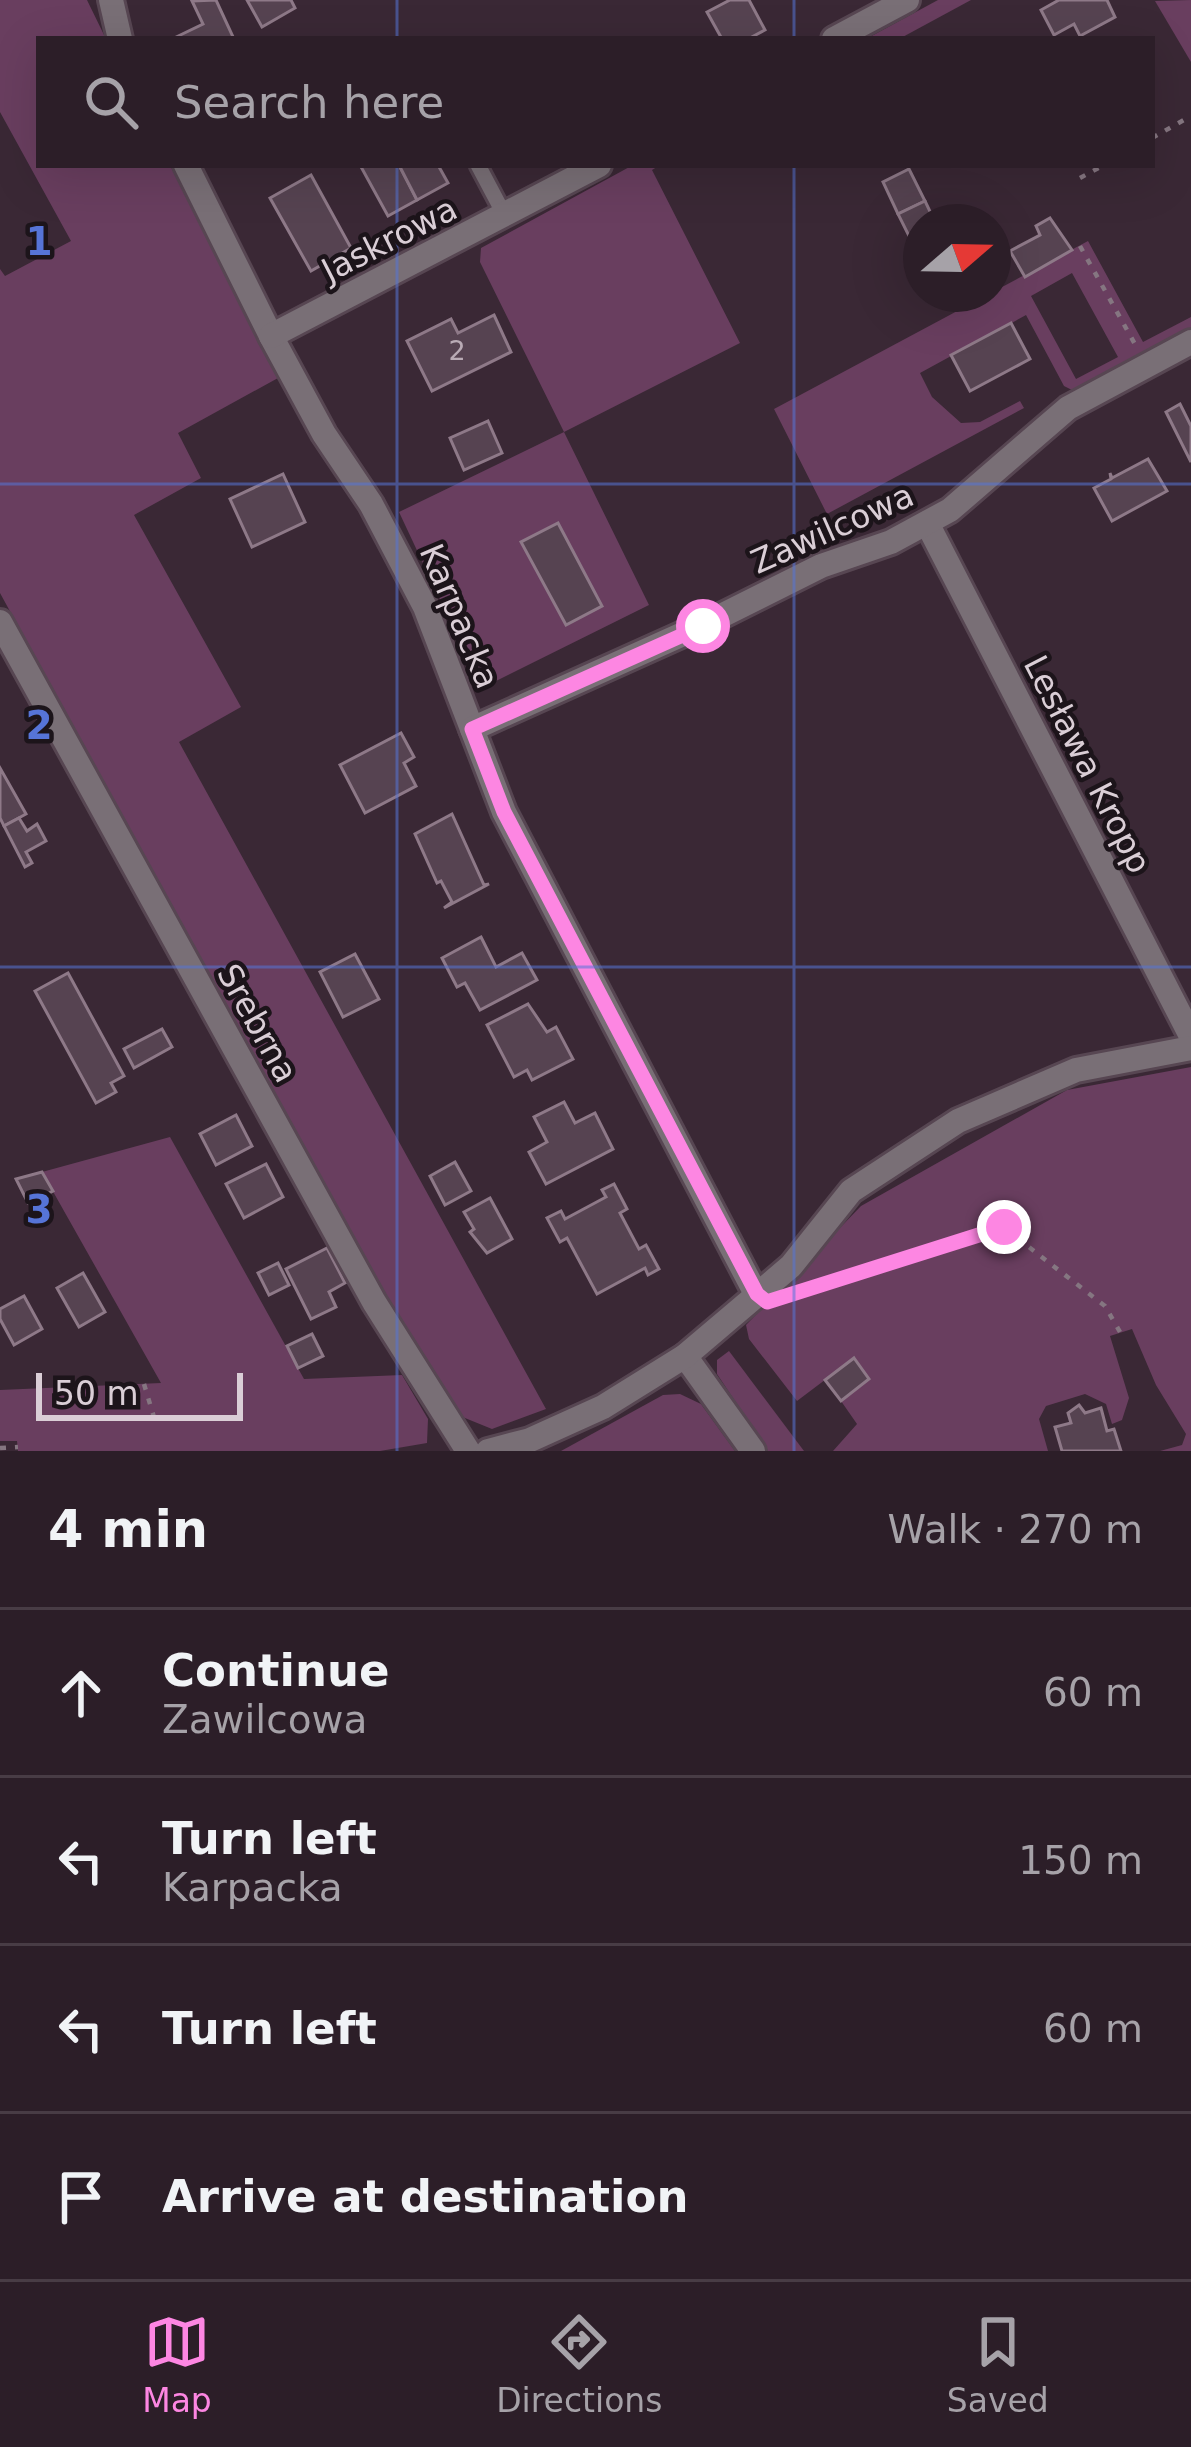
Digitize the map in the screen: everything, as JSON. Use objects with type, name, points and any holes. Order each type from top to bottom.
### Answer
[{"type":"street","points":[[111,0],[119,36]]},
{"type":"street","points":[[840,36],[907,0]]},
{"type":"street","name":"Karpacka","points":[[188,168],[324,434],[371,504],[425,607],[504,812],[757,1294]]},
{"type":"street","name":"Jaskrowa","points":[[272,337],[593,168]]},
{"type":"street","name":"Zawilcowa","points":[[472,729],[703,626],[821,566],[891,542],[927,523],[950,510],[1068,408],[1191,343]]},
{"type":"street","name":"Lesława Kropp","points":[[927,523],[1191,1036]]},
{"type":"street","name":"Srebrna","points":[[0,622],[374,1302],[468,1451]]},
{"type":"street","points":[[488,1451],[530,1440],[603,1407],[685,1356],[791,1266],[851,1191],[958,1121],[1076,1070],[1191,1048]]},
{"type":"street","points":[[685,1356],[753,1451]]},
{"type":"lane","points":[[480,168],[505,216]]},
{"type":"path","points":[[1155,136],[1191,116]]},
{"type":"path","points":[[1080,178],[1098,168]]},
{"type":"path","points":[[1080,246],[1147,366]]},
{"type":"path","points":[[757,1294],[767,1302],[1004,1227],[1105,1306],[1120,1332]]},
{"type":"path","points":[[144,1384],[156,1424]]},
{"type":"path","points":[[0,1448],[18,1447]]},
{"type":"shaded area","points":[[0,0],[87,0],[105,36],[36,36],[36,168],[172,168],[278,378],[178,433],[201,478],[134,515],[241,707],[179,742],[546,1409],[492,1429],[460,1416],[386,1299],[0,593],[0,269],[5,276],[71,241],[0,112]]},
{"type":"shaded area","points":[[938,0],[971,0],[905,36],[872,36]]},
{"type":"shaded area","points":[[1191,0],[1191,62],[1155,1]]},
{"type":"shaded area","points":[[628,168],[655,168],[652,170],[740,343],[564,432],[480,262],[481,248]]},
{"type":"shaded area","points":[[1088,241],[1143,342],[1191,317],[1191,329],[1076,392],[1064,386],[1026,315],[920,373],[932,397],[961,423],[980,422],[1020,401],[1024,408],[827,514],[774,409],[955,312],[1011,312],[1011,282]],"holes":[[[1072,273],[1118,357],[1076,379],[1031,296]]]},
{"type":"shaded area","points":[[564,432],[649,605],[496,681],[474,672],[399,512]]},
{"type":"shaded area","points":[[1191,1067],[1191,1451],[1160,1451],[1182,1445],[1186,1434],[1156,1385],[1132,1329],[1110,1336],[1129,1398],[1122,1420],[1112,1424],[1106,1404],[1085,1394],[1046,1406],[1039,1419],[1048,1451],[833,1451],[857,1424],[841,1401],[869,1379],[854,1358],[797,1401],[749,1339],[746,1325],[861,1206],[1067,1090]]},
{"type":"shaded area","points":[[170,1137],[304,1379],[402,1375],[428,1419],[427,1443],[380,1451],[18,1451],[17,1441],[0,1441],[0,1390],[161,1383],[42,1172]]},
{"type":"shaded area","points":[[729,1351],[804,1451],[768,1451],[717,1374],[717,1360]]},
{"type":"shaded area","points":[[680,1394],[701,1404],[735,1451],[561,1451],[663,1395]]},
{"type":"building","points":[[216,0],[233,36],[178,36],[203,24],[192,1]]},
{"type":"building","points":[[247,0],[291,0],[295,8],[262,27]]},
{"type":"building","points":[[730,0],[749,0],[765,30],[754,36],[720,36],[707,12]]},
{"type":"building","points":[[1059,0],[1107,0],[1115,17],[1080,36],[1074,24],[1054,35],[1041,10]]},
{"type":"building","points":[[362,168],[401,168],[417,200],[388,216]]},
{"type":"building","points":[[401,168],[440,168],[448,183],[417,200]]},
{"type":"building","points":[[909,169],[925,201],[903,204],[898,214],[883,182]]},
{"type":"building","points":[[311,175],[351,248],[311,271],[270,198]]},
{"type":"building","points":[[1050,218],[1072,250],[1025,277],[1011,250],[1040,235],[1036,226]]},
{"type":"building","points":[[494,315],[511,352],[432,391],[407,341],[451,319],[458,333]]},
{"type":"building","points":[[1011,323],[1030,359],[970,391],[951,355]]},
{"type":"building","points":[[1180,404],[1191,426],[1191,462],[1166,412]]},
{"type":"building","points":[[488,421],[502,453],[464,470],[450,438]]},
{"type":"building","points":[[1148,459],[1167,491],[1112,521],[1094,488],[1111,479],[1110,473],[1112,478]]},
{"type":"building","points":[[283,474],[305,522],[252,547],[230,499]]},
{"type":"building","points":[[558,523],[602,606],[566,625],[521,542]]},
{"type":"building","points":[[401,733],[414,757],[404,763],[416,786],[365,813],[340,765]]},
{"type":"building","points":[[0,768],[26,814],[4,826],[0,818]]},
{"type":"building","points":[[452,814],[484,885],[489,884],[444,908],[452,902],[441,881],[437,883],[415,834]]},
{"type":"building","points":[[19,818],[27,831],[37,824],[46,841],[26,852],[32,863],[25,867],[4,826]]},
{"type":"building","points":[[481,937],[496,967],[522,953],[537,980],[480,1010],[465,983],[457,987],[442,958]]},
{"type":"building","points":[[355,954],[379,999],[343,1017],[320,972]]},
{"type":"building","points":[[68,973],[124,1076],[111,1083],[116,1092],[96,1103],[35,991]]},
{"type":"building","points":[[528,1004],[547,1032],[556,1027],[573,1059],[532,1080],[527,1070],[514,1077],[487,1025]]},
{"type":"building","points":[[162,1029],[172,1047],[134,1068],[124,1049]]},
{"type":"building","points":[[564,1102],[575,1123],[595,1113],[613,1149],[546,1184],[529,1152],[547,1142],[534,1117]]},
{"type":"building","points":[[236,1115],[252,1146],[216,1165],[200,1134]]},
{"type":"building","points":[[455,1162],[471,1191],[445,1205],[430,1176]]},
{"type":"building","points":[[266,1164],[283,1197],[244,1218],[226,1184]]},
{"type":"building","points":[[42,1172],[53,1191],[28,1203],[16,1179]]},
{"type":"building","points":[[614,1184],[627,1209],[620,1213],[639,1249],[646,1245],[659,1269],[648,1275],[645,1268],[597,1294],[567,1238],[560,1242],[547,1218],[561,1211],[565,1219],[606,1197],[602,1190]]},
{"type":"building","points":[[490,1198],[512,1239],[487,1253],[470,1232],[474,1229],[464,1212]]},
{"type":"building","points":[[327,1248],[345,1283],[329,1292],[336,1307],[311,1319],[286,1269]]},
{"type":"building","points":[[278,1263],[289,1285],[269,1295],[258,1273]]},
{"type":"building","points":[[83,1273],[105,1312],[79,1327],[57,1288]]},
{"type":"building","points":[[24,1296],[42,1329],[14,1345],[0,1319],[0,1309]]},
{"type":"building","points":[[312,1334],[323,1356],[298,1368],[287,1346]]},
{"type":"building","points":[[854,1358],[869,1379],[841,1401],[825,1380]]},
{"type":"building","points":[[1079,1405],[1085,1413],[1101,1408],[1107,1431],[1114,1429],[1121,1451],[1062,1451],[1055,1427],[1071,1423],[1068,1413]]},
{"type":"route","points":[[703,626],[472,729],[504,812],[757,1294],[767,1302],[1004,1227]]}]
